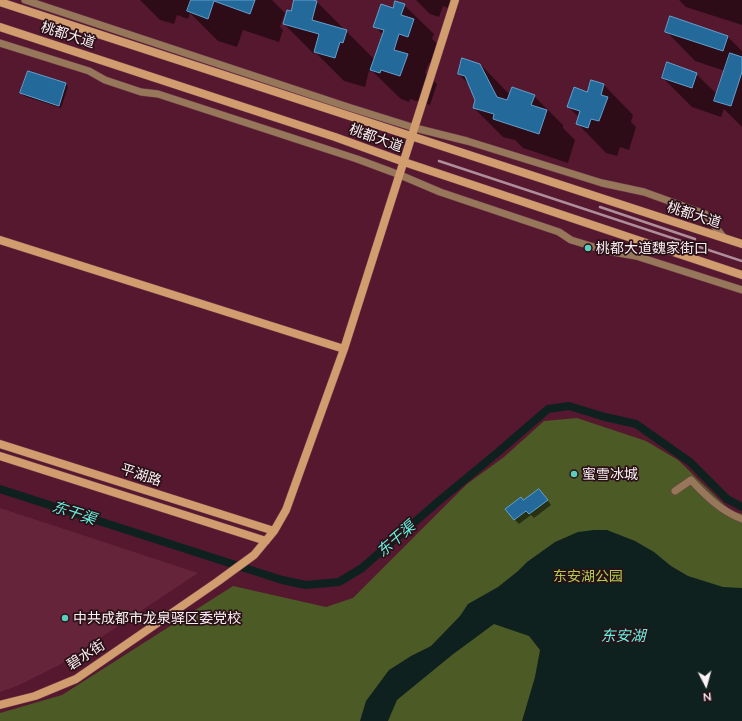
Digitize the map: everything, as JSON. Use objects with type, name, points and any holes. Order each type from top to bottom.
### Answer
[{"type":"street","points":[[25,0],[415,128],[467,141],[602,183],[644,192],[705,214],[724,238]]},
{"type":"street","name":"碧水街","points":[[0,705],[35,696],[76,679],[254,555],[274,531],[286,510],[344,350],[455,0]]},
{"type":"street","name":"桃都大道","points":[[0,2],[742,244]]},
{"type":"street","name":"桃都大道","points":[[0,27],[335,136],[404,162],[742,275]]},
{"type":"street","points":[[0,43],[89,71],[105,80],[141,92],[158,94],[358,159],[440,192],[558,232],[571,240],[606,251],[636,256],[742,290]]},
{"type":"street","points":[[0,240],[344,350]]},
{"type":"street","name":"平湖路","points":[[0,444],[274,531]]},
{"type":"street","name":"平湖路","points":[[0,456],[266,542]]},
{"type":"street","points":[[675,491],[691,480],[709,499],[726,511],[742,519]]},
{"type":"shaded area","name":"中共成都市龙泉驿区委党校","points":[[0,508],[198,573],[61,664],[17,686],[0,692]]},
{"type":"green space","name":"东安湖公园","points":[[577,418],[646,441],[678,460],[731,511],[742,514],[742,721],[0,721],[0,713],[62,695],[233,586],[326,607],[353,598],[467,484],[504,457],[544,421]]},
{"type":"water","name":"东安湖","points":[[607,530],[635,541],[654,552],[671,566],[688,576],[723,587],[742,588],[742,721],[522,721],[535,677],[540,650],[529,636],[494,624],[452,655],[397,700],[388,721],[360,721],[366,701],[389,670],[411,656],[431,646],[460,616],[468,604],[498,587],[527,562],[555,542],[578,532]]},
{"type":"building","points":[[191,0],[255,0],[250,14],[214,1],[208,19],[187,11]]},
{"type":"building","points":[[294,0],[317,1],[312,20],[347,30],[343,43],[340,42],[335,58],[314,52],[319,34],[283,24],[287,10],[291,11]]},
{"type":"building","points":[[395,1],[405,4],[401,15],[414,19],[408,37],[399,34],[394,50],[408,54],[400,76],[381,70],[380,73],[370,70],[384,30],[373,27],[381,4],[393,8]]},
{"type":"building","points":[[670,16],[728,36],[723,51],[665,32]]},
{"type":"building","points":[[730,53],[742,57],[742,72],[731,106],[714,101]]},
{"type":"building","points":[[462,58],[480,64],[497,97],[507,100],[512,87],[535,95],[531,105],[547,110],[539,134],[493,119],[494,114],[473,108],[475,100],[465,76],[458,74]]},
{"type":"building","points":[[667,62],[697,73],[692,88],[662,78]]},
{"type":"building","points":[[28,71],[66,83],[59,106],[20,93]]},
{"type":"building","points":[[591,80],[604,84],[601,95],[608,97],[599,121],[591,119],[588,128],[576,124],[580,111],[567,107],[574,87],[587,92]]},
{"type":"building","points":[[539,489],[548,500],[529,514],[526,511],[514,520],[505,509],[521,497],[523,500]]},
{"type":"waterway","name":"东干渠","points":[[0,489],[282,580],[306,585],[339,582],[362,568],[548,409],[569,406],[605,417],[636,424],[690,462],[727,499],[742,507]]},
{"type":"railway","points":[[439,161],[742,261]]},
{"type":"railway","points":[[600,207],[695,239]]},
{"type":"place","name":"桃都大道魏家街口","points":[[588,248]]},
{"type":"place","name":"蜜雪冰城","points":[[574,474]]},
{"type":"place","name":"中共成都市龙泉驿区委党校","points":[[65,618]]}]
